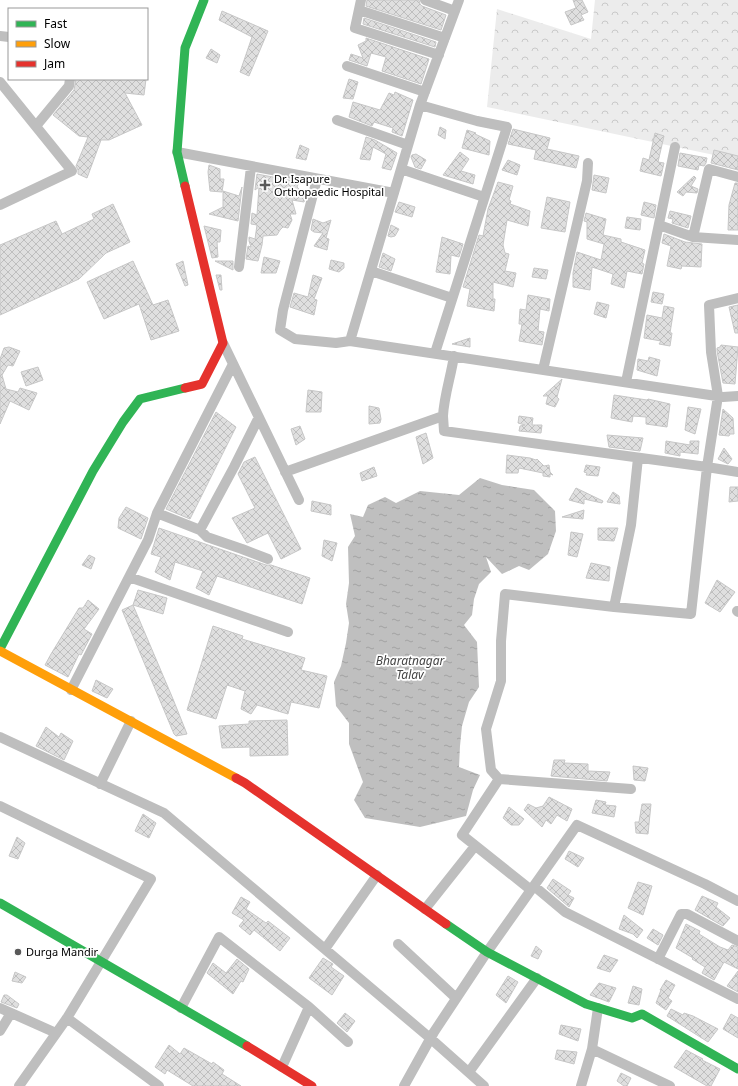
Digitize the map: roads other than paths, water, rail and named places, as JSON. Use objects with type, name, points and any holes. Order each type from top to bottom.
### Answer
[{"type":"street","points":[[204,0],[185,48],[177,152],[223,343],[300,500]]},
{"type":"street","points":[[425,0],[455,11]]},
{"type":"street","points":[[350,340],[420,105],[459,0]]},
{"type":"street","points":[[439,55],[355,28],[360,5],[445,38]]},
{"type":"street","points":[[347,66],[425,92]]},
{"type":"street","points":[[36,126],[69,86],[70,80]]},
{"type":"street","points":[[0,82],[72,171],[0,205]]},
{"type":"street","points":[[420,105],[477,122],[506,127],[434,353]]},
{"type":"street","points":[[337,120],[408,145]]},
{"type":"street","points":[[626,382],[675,147]]},
{"type":"street","points":[[177,152],[394,193]]},
{"type":"street","points":[[543,370],[587,182],[588,163]]},
{"type":"street","points":[[238,266],[251,167]]},
{"type":"street","points":[[401,169],[484,197]]},
{"type":"street","points":[[693,237],[709,169],[738,177]]},
{"type":"street","points":[[317,179],[283,310],[280,330],[295,339],[336,343],[350,340],[718,396],[738,396]]},
{"type":"street","points":[[658,225],[693,237],[738,240]]},
{"type":"street","points":[[371,271],[452,298]]},
{"type":"street","points":[[631,789],[499,779],[490,770],[486,729],[501,681],[501,641],[505,594],[614,607],[691,614],[707,467],[718,396],[711,352],[709,305],[738,298]]},
{"type":"street","points":[[223,343],[202,384],[140,400],[123,422],[93,471],[0,650],[71,690],[245,782],[487,952],[586,1004],[632,1018],[642,1014],[738,1069]]},
{"type":"street","points":[[454,356],[448,388],[444,399],[444,431],[738,472]]},
{"type":"street","points":[[71,690],[148,540],[157,513],[233,364]]},
{"type":"street","points":[[285,472],[443,416]]},
{"type":"street","points":[[200,530],[259,417]]},
{"type":"street","points":[[614,607],[631,525],[638,458]]},
{"type":"street","points":[[157,513],[200,530],[207,538],[268,559]]},
{"type":"street","points":[[129,577],[288,632]]},
{"type":"street","points":[[100,784],[131,721]]},
{"type":"street","points":[[0,737],[164,813],[430,1038],[484,1086]]},
{"type":"street","points":[[499,779],[462,835],[565,912],[738,999]]},
{"type":"street","points":[[0,806],[151,879],[67,1018],[19,1086]]},
{"type":"street","points":[[404,1086],[430,1038],[456,998],[577,825],[705,884],[738,901]]},
{"type":"street","points":[[425,909],[475,846]]},
{"type":"street","points":[[325,949],[377,875]]},
{"type":"street","points":[[0,903],[282,1067],[312,1086]]},
{"type":"street","points":[[658,959],[680,914],[687,914],[738,941]]},
{"type":"street","points":[[181,1008],[219,937],[309,1007],[348,1042]]},
{"type":"street","points":[[398,944],[456,998]]},
{"type":"street","points":[[469,1072],[537,978]]},
{"type":"street","points":[[282,1067],[309,1007]]},
{"type":"street","points":[[0,1008],[56,1033]]},
{"type":"street","points":[[581,1086],[592,1049],[598,1008]]},
{"type":"street","points":[[0,1031],[10,1013]]},
{"type":"street","points":[[67,1018],[159,1086]]},
{"type":"street","points":[[592,1049],[670,1086]]},
{"type":"water","name":"Bharatnagar Talav","points":[[480,478],[502,485],[534,490],[555,511],[556,531],[548,554],[529,570],[519,566],[502,574],[486,557],[491,572],[479,584],[474,599],[472,615],[464,625],[477,642],[479,687],[469,702],[462,726],[459,767],[480,775],[473,790],[466,816],[420,827],[365,818],[354,800],[363,782],[349,744],[349,723],[336,706],[334,682],[341,666],[349,623],[346,604],[349,583],[348,547],[355,536],[350,514],[363,517],[368,505],[385,497],[396,503],[420,491],[459,495]]},
{"type":"place","name":"Dr. Isapure Orthopaedic Hospital","points":[[265,185]]},
{"type":"place","name":"Durga Mandir","points":[[18,952]]}]
